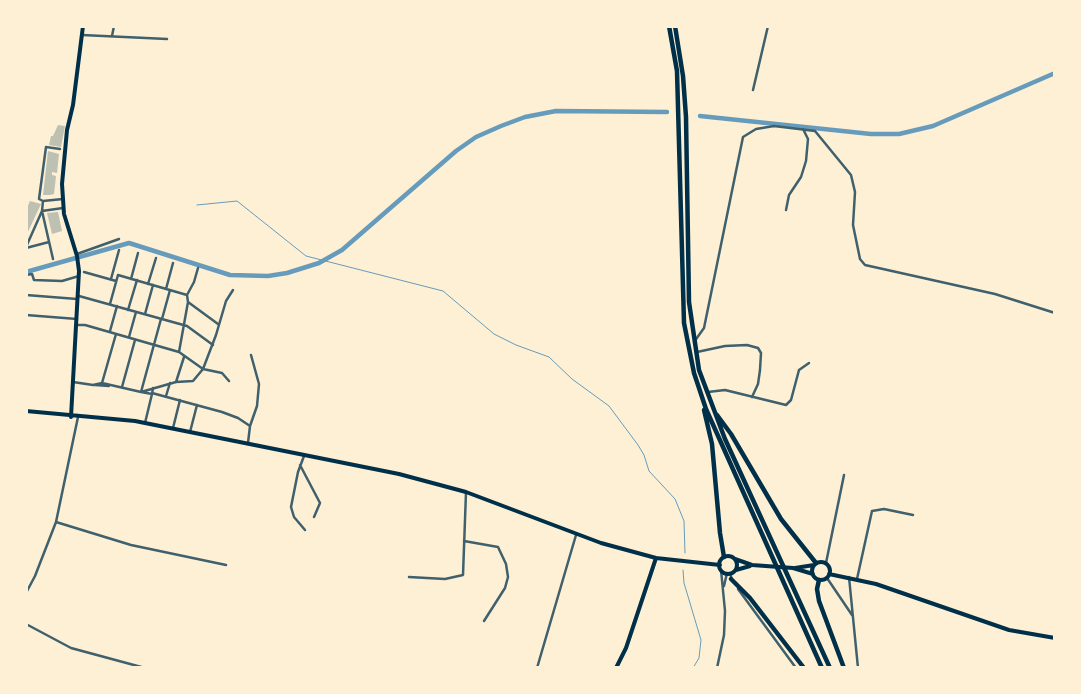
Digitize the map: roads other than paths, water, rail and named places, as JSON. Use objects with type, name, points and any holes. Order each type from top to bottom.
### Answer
[{"type":"highway","points":[[669,26],[677,71],[684,323],[712,444],[724,557]]},
{"type":"highway","points":[[675,26],[683,76],[686,117],[689,302],[695,353],[713,410],[830,668]]},
{"type":"highway","points":[[700,394],[822,668]]},
{"type":"highway","points":[[713,410],[731,434],[785,524],[815,564]]},
{"type":"highway","points":[[731,574],[804,668]]},
{"type":"highway","points":[[819,580],[817,589],[819,601],[844,668]]},
{"type":"main road","points":[[71,417],[79,276],[76,254],[62,199],[64,155],[83,26]]},
{"type":"main road","points":[[26,411],[145,423],[399,474],[466,492],[576,535],[656,558],[720,567],[731,574]]},
{"type":"main road","points":[[720,567],[724,557],[729,556],[752,565],[793,568],[812,574],[819,580],[828,576],[849,577],[902,592],[1009,630],[1055,638]]},
{"type":"main road","points":[[616,668],[626,648],[656,558]]},
{"type":"main road","points":[[731,574],[737,567],[735,559]]},
{"type":"main road","points":[[793,568],[826,563],[830,569],[828,576]]},
{"type":"main road","points":[[812,574],[815,564]]},
{"type":"main road","points":[[731,574],[752,565]]},
{"type":"street","points":[[112,36],[114,26]]},
{"type":"street","points":[[753,90],[768,26]]},
{"type":"street","points":[[82,35],[167,39]]},
{"type":"street","points":[[693,343],[704,328],[743,137],[748,132],[764,127],[813,130],[853,180],[855,192],[853,225],[860,259],[865,265],[995,294],[1055,313]]},
{"type":"street","points":[[786,210],[789,195],[801,177],[806,161],[808,139],[802,128]]},
{"type":"street","points":[[60,149],[46,147],[39,199],[43,201],[62,199]]},
{"type":"street","points":[[26,248],[42,211],[43,201]]},
{"type":"street","points":[[42,211],[63,208]]},
{"type":"street","points":[[42,211],[53,259]]},
{"type":"street","points":[[76,254],[119,239]]},
{"type":"street","points":[[26,248],[49,242]]},
{"type":"street","points":[[111,279],[119,250]]},
{"type":"street","points":[[131,279],[138,253]]},
{"type":"street","points":[[148,284],[156,258]]},
{"type":"street","points":[[166,289],[173,263]]},
{"type":"street","points":[[179,352],[182,325],[188,302],[187,295],[194,282],[198,268]]},
{"type":"street","points":[[84,272],[116,281]]},
{"type":"street","points":[[26,275],[32,274],[34,280],[62,281],[79,276]]},
{"type":"street","points":[[112,274],[187,295]]},
{"type":"street","points":[[110,304],[118,275]]},
{"type":"street","points":[[128,310],[136,280]]},
{"type":"street","points":[[145,314],[153,285]]},
{"type":"street","points":[[141,392],[170,290]]},
{"type":"street","points":[[141,392],[170,383],[194,381],[203,369],[213,345],[226,301],[233,290]]},
{"type":"street","points":[[26,295],[79,298],[110,304],[182,325],[213,345]]},
{"type":"street","points":[[188,302],[218,324]]},
{"type":"street","points":[[109,332],[117,306]]},
{"type":"street","points":[[129,338],[136,312]]},
{"type":"street","points":[[26,315],[77,319]]},
{"type":"street","points":[[77,325],[85,325],[179,352],[203,369],[219,371],[229,381]]},
{"type":"street","points":[[102,383],[116,334]]},
{"type":"street","points":[[122,387],[135,340]]},
{"type":"street","points":[[695,353],[725,346],[752,345],[758,348],[761,353],[760,370],[758,384],[752,397]]},
{"type":"street","points":[[248,444],[250,426],[257,406],[259,384],[251,355]]},
{"type":"street","points":[[176,382],[184,357]]},
{"type":"street","points":[[706,392],[725,390],[783,405],[788,404],[800,370],[809,363]]},
{"type":"street","points":[[73,382],[105,387],[111,385]]},
{"type":"street","points":[[93,385],[102,383],[166,396],[238,418],[250,426]]},
{"type":"street","points":[[166,396],[170,383]]},
{"type":"street","points":[[145,423],[153,388]]},
{"type":"street","points":[[173,428],[180,400]]},
{"type":"street","points":[[190,433],[198,405]]},
{"type":"street","points":[[26,593],[36,576],[56,522],[78,417]]},
{"type":"street","points":[[304,456],[300,465],[292,507],[294,517],[305,530]]},
{"type":"street","points":[[300,465],[320,504],[314,517]]},
{"type":"street","points":[[826,563],[844,475]]},
{"type":"street","points":[[409,577],[430,579],[462,576],[464,571],[466,492]]},
{"type":"street","points":[[857,579],[872,511],[884,509],[913,515]]},
{"type":"street","points":[[56,522],[131,544],[226,565]]},
{"type":"street","points":[[537,668],[576,535]]},
{"type":"street","points":[[464,541],[498,547],[506,564],[508,577],[505,588],[484,621]]},
{"type":"street","points":[[717,668],[724,636],[723,588],[720,567]]},
{"type":"street","points":[[723,588],[731,574],[796,668]]},
{"type":"street","points":[[828,576],[853,616]]},
{"type":"street","points":[[849,577],[858,668]]},
{"type":"street","points":[[26,624],[80,651],[145,668]]},
{"type":"waterway","points":[[700,116],[871,134],[899,134],[933,126],[1055,73]]},
{"type":"waterway","points":[[26,272],[129,243],[230,275],[268,276],[287,273],[319,263],[342,250],[456,151],[476,137],[501,126],[525,117],[556,111],[667,112]]},
{"type":"waterway","points":[[197,205],[237,201],[306,256],[443,291],[494,334],[516,345],[549,357],[572,379],[609,406],[638,445],[644,455],[649,471],[675,499],[684,521],[685,553]]},
{"type":"waterway","points":[[683,570],[684,583],[701,640],[699,658],[693,668]]}]
